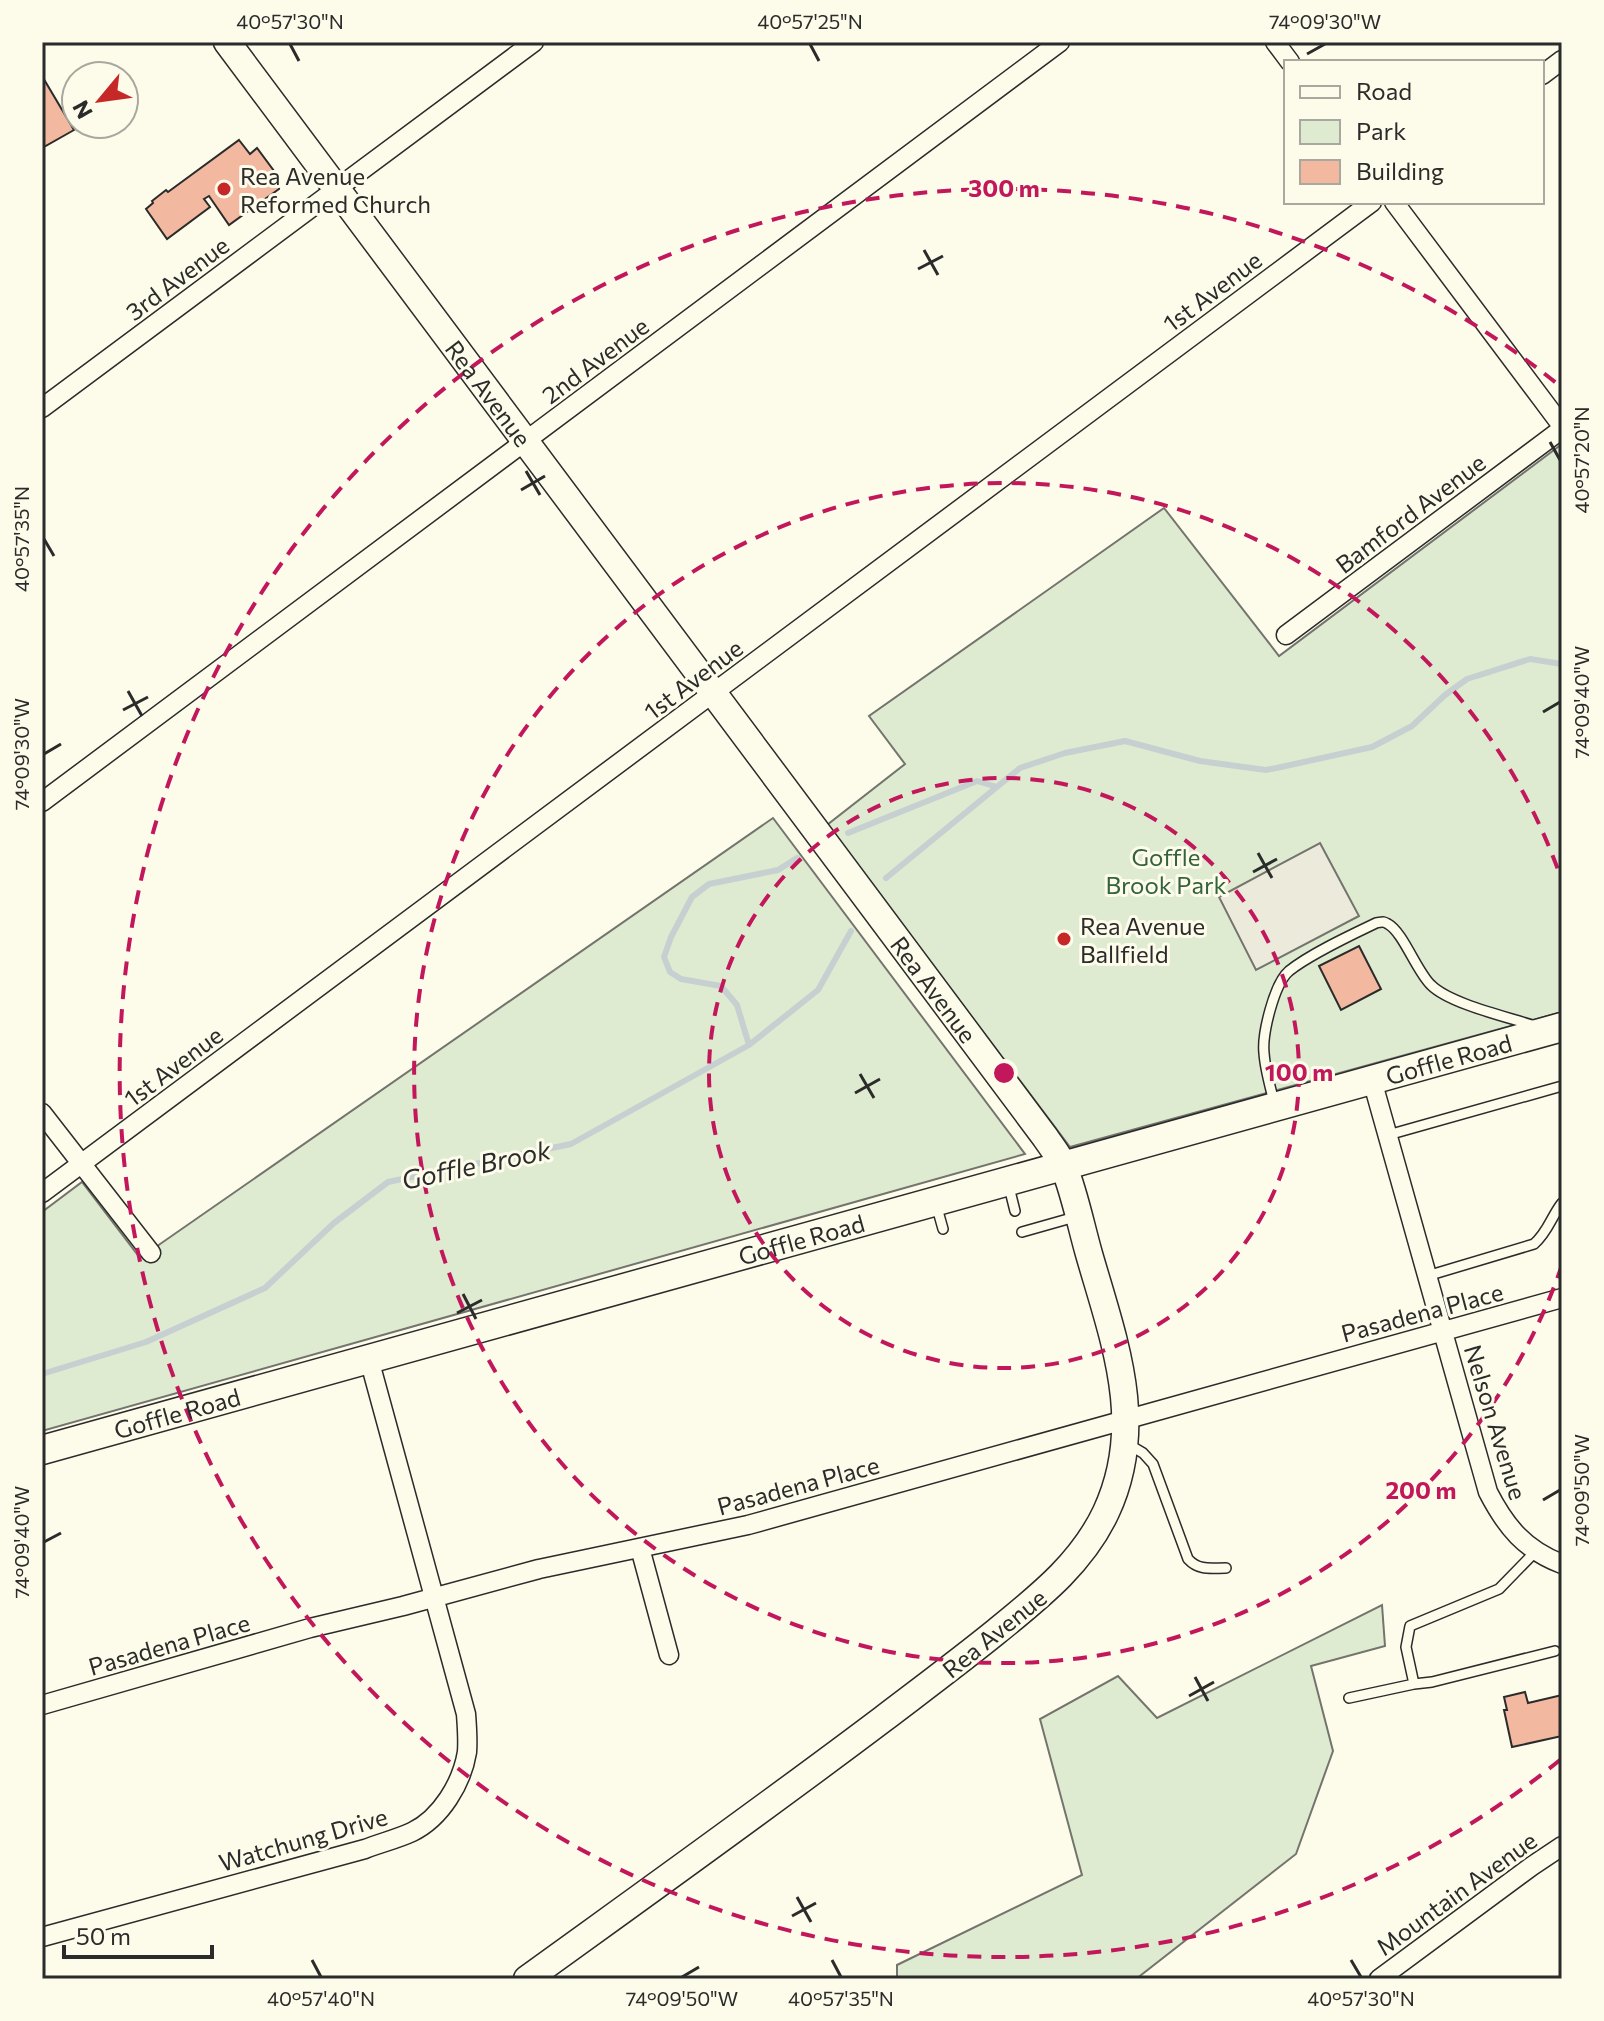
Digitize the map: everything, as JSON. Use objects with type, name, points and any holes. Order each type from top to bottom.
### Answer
[{"type":"main road","name":"Goffle Road","points":[[42,1450],[1556,1029]]},
{"type":"street","name":"Rea Avenue","points":[[227,42],[1045,1137],[1063,1165],[1123,1381],[1125,1432],[1119,1480],[1106,1513],[1088,1545],[1068,1570],[946,1672],[780,1797],[527,1979]]},
{"type":"street","name":"3rd Avenue","points":[[42,408],[534,42]]},
{"type":"street","name":"2nd Avenue","points":[[42,802],[1060,42]]},
{"type":"street","points":[[1275,42],[1288,60]]},
{"type":"street","points":[[1544,74],[1562,60]]},
{"type":"street","name":"1st Avenue","points":[[42,1193],[1369,204]]},
{"type":"street","points":[[1395,204],[1562,428]]},
{"type":"street","name":"Bamford Avenue","points":[[1286,635],[1562,428]]},
{"type":"street","name":"Nelson Avenue","points":[[1372,1080],[1488,1492],[1509,1528],[1528,1546],[1562,1564]]},
{"type":"street","points":[[42,1113],[151,1253]]},
{"type":"street","name":"Pasadena Place","points":[[42,1705],[310,1628],[539,1569],[748,1525],[1125,1432],[1443,1331],[1562,1298]]},
{"type":"street","name":"Watchung Drive","points":[[42,1937],[365,1849],[414,1831],[442,1807],[459,1778],[467,1751],[466,1714],[369,1359]]},
{"type":"street","points":[[640,1548],[669,1655]]},
{"type":"street","name":"Mountain Avenue","points":[[1379,1979],[1562,1846]]},
{"type":"lane","points":[[1275,1107],[1264,1057],[1264,1042],[1275,995],[1288,972],[1376,923],[1384,922],[1393,927],[1430,985],[1439,991],[1458,1001],[1556,1029]]},
{"type":"lane","points":[[1388,1135],[1562,1086]]},
{"type":"lane","points":[[1007,1181],[1015,1211]]},
{"type":"lane","points":[[935,1201],[943,1229]]},
{"type":"lane","points":[[1427,1276],[1534,1244],[1544,1236],[1562,1203]]},
{"type":"lane","points":[[1022,1232],[1078,1216]]},
{"type":"lane","points":[[1125,1432],[1153,1464],[1188,1559],[1204,1569],[1226,1568]]},
{"type":"lane","points":[[1414,1684],[1406,1647],[1410,1626],[1499,1589],[1536,1551]]},
{"type":"lane","points":[[1349,1698],[1432,1682],[1555,1651]]},
{"type":"green space","name":"Goffle Brook Park","points":[[1562,444],[1562,1012],[1070,1147],[827,825],[905,764],[869,716],[1164,508],[1279,656]]},
{"type":"green space","points":[[773,818],[1025,1154],[42,1431],[42,1212],[82,1182],[140,1258]]},
{"type":"green space","points":[[1382,1605],[1385,1646],[1311,1666],[1333,1751],[1296,1854],[1136,1979],[897,1979],[897,1965],[1082,1875],[1040,1719],[1118,1676],[1157,1718]]},
{"type":"shaded area","points":[[1320,843],[1359,916],[1256,970],[1219,897]]},
{"type":"building","points":[[42,76],[60,106],[60,138],[42,148]]},
{"type":"building","name":"Rea Avenue Reformed Church","points":[[239,140],[250,154],[257,148],[280,179],[279,189],[229,225],[209,196],[204,199],[210,207],[167,239],[146,209],[166,190],[168,192]]},
{"type":"building","points":[[1359,946],[1381,989],[1341,1010],[1319,966]]},
{"type":"building","points":[[1525,1692],[1528,1703],[1562,1695],[1562,1736],[1512,1747],[1504,1697]]},
{"type":"waterway","name":"Goffle Brook","points":[[886,878],[1020,768],[1065,753],[1125,741],[1200,761],[1266,770],[1372,747],[1412,726],[1467,679],[1530,659],[1562,664]]},
{"type":"waterway","name":"Goffle Brook","points":[[848,833],[977,781],[997,787]]},
{"type":"waterway","name":"Goffle Brook","points":[[749,1045],[737,1005],[721,986],[681,979],[670,972],[664,957],[692,897],[709,884],[778,870],[797,858]]},
{"type":"waterway","name":"Goffle Brook","points":[[42,1374],[146,1342],[265,1288],[334,1223],[388,1182],[571,1144],[749,1045],[818,990],[851,931]]},
{"type":"place","name":"Rea Avenue Reformed Church","points":[[224,189]]},
{"type":"place","name":"Rea Avenue Ballfield","points":[[1064,939]]}]
